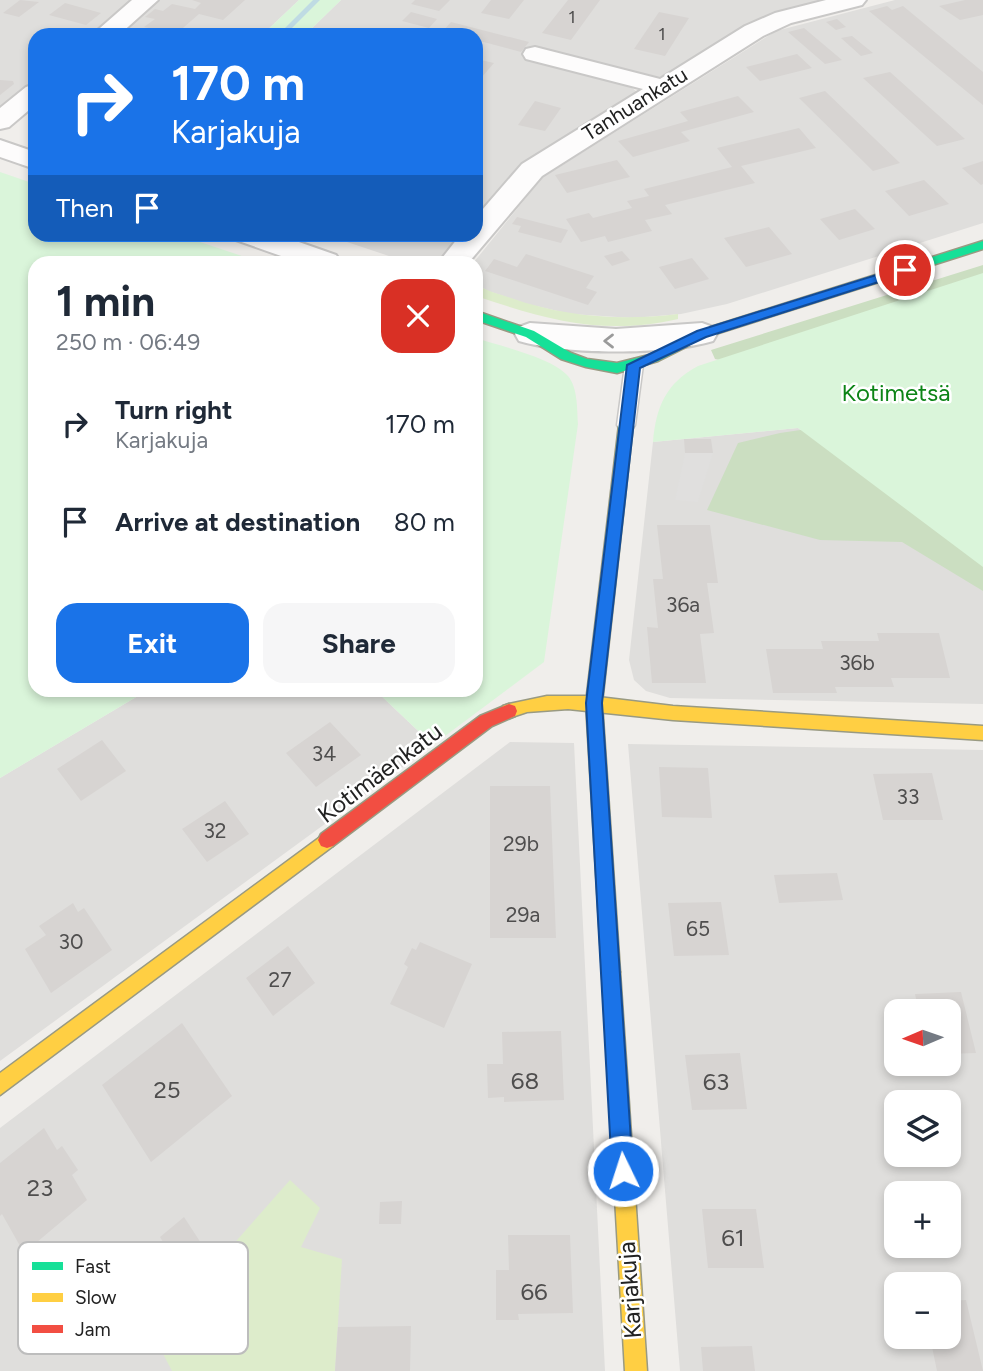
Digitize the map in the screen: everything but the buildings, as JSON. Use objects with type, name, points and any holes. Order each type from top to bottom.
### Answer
[{"type":"street","points":[[112,28],[146,0]]},
{"type":"street","name":"Tanhuankatu","points":[[483,228],[533,170],[741,38],[769,23],[853,0]]},
{"type":"street","points":[[535,54],[663,87]]},
{"type":"street","points":[[0,121],[28,98]]},
{"type":"street","points":[[0,148],[28,158]]},
{"type":"street","points":[[269,242],[309,256]]},
{"type":"street","name":"Tanhuankatu","points":[[458,256],[470,242]]},
{"type":"street","points":[[483,317],[530,334],[566,356],[586,363],[606,368],[634,365],[702,334],[983,245]]},
{"type":"street","points":[[530,334],[594,341],[661,339],[702,334]]},
{"type":"street","name":"Karjakuja","points":[[626,425],[594,703],[635,1371]]},
{"type":"street","name":"Kotimäenkatu","points":[[0,1085],[486,722],[517,708],[552,703],[594,703],[670,712],[983,733]]},
{"type":"lane","name":"Karjakuja","points":[[626,425],[634,365]]},
{"type":"shaded area","points":[[0,0],[135,0],[101,28],[28,28],[28,88],[0,110]]},
{"type":"shaded area","points":[[155,0],[299,0],[269,28],[121,28]]},
{"type":"shaded area","points":[[341,0],[833,0],[758,19],[669,74],[658,77],[530,47],[522,57],[627,84],[636,91],[633,96],[518,168],[483,209],[483,28],[312,28]]},
{"type":"shaded area","points":[[895,0],[983,0],[983,223],[727,304],[681,314],[633,318],[571,314],[527,304],[483,288],[483,256],[479,256],[542,178],[776,31]]},
{"type":"shaded area","points":[[347,242],[455,242],[442,256],[389,256]]},
{"type":"shaded area","points":[[798,428],[983,567],[983,704],[670,698],[646,691],[634,680],[629,660],[653,442]]},
{"type":"shaded area","points":[[685,453],[713,453],[698,502],[675,500]]},
{"type":"shaded area","points":[[136,697],[382,697],[433,745],[0,1061],[0,778]]},
{"type":"shaded area","points":[[510,742],[574,743],[605,1371],[0,1371],[0,1128]]},
{"type":"shaded area","points":[[628,744],[983,750],[983,1371],[680,1371]]},
{"type":"green space","points":[[299,0],[341,0],[312,28],[269,28]]},
{"type":"green space","points":[[0,172],[28,182],[28,242],[200,242],[242,256],[28,256],[28,697],[136,697],[0,778]]},
{"type":"green space","points":[[983,265],[983,355],[783,375],[715,359],[711,350]]},
{"type":"green space","name":"Kotimetsä","points":[[983,273],[983,567],[798,428],[653,442],[660,407],[670,388],[698,366]]},
{"type":"green space","points":[[483,288],[531,304],[573,313],[614,317],[678,314],[678,319],[651,324],[600,326],[527,312],[483,298]]},
{"type":"green space","points":[[483,340],[550,363],[568,376],[574,386],[578,424],[544,662],[433,745],[382,697],[483,697]]},
{"type":"green space","points":[[983,403],[983,591],[902,542],[820,540],[707,510],[738,443],[780,433]]},
{"type":"green space","points":[[290,1180],[320,1208],[301,1247],[342,1259],[335,1371],[172,1371],[163,1354],[248,1354],[248,1242],[235,1242]]},
{"type":"waterway","points":[[288,28],[317,0]]},
{"type":"traffic: fast","points":[[483,317],[530,334],[566,356],[586,363],[617,368],[653,358],[702,334],[983,245]]},
{"type":"traffic: fast","points":[[611,972],[594,703],[626,425]]},
{"type":"traffic: slow","points":[[509,711],[547,702],[590,703],[673,713],[983,733]]},
{"type":"traffic: slow","points":[[0,1085],[327,840]]},
{"type":"traffic: slow","points":[[611,972],[636,1371]]},
{"type":"traffic: jam","points":[[327,840],[486,721],[509,711]]},
{"type":"route","points":[[623,1171],[594,703],[634,365],[702,334],[905,270]]}]
